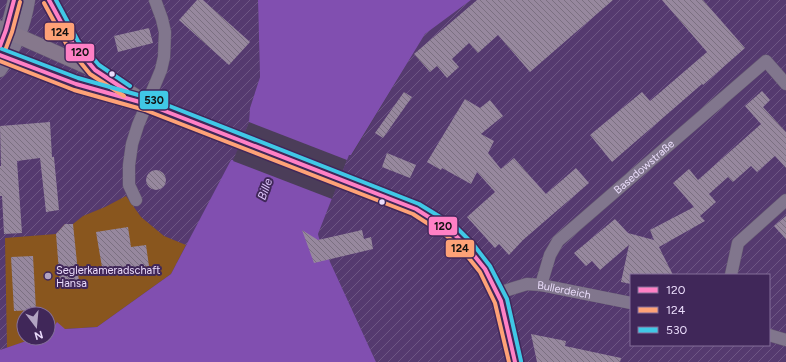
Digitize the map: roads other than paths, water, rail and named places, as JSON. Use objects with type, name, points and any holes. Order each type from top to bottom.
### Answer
[{"type":"main road","points":[[9,32],[95,70],[147,104]]},
{"type":"main road","points":[[5,57],[76,84],[147,104],[416,208],[451,231],[468,248],[485,269],[498,293],[508,325],[515,362]]},
{"type":"street","points":[[0,71],[5,57],[14,0]]},
{"type":"street","points":[[0,46],[9,32],[27,13],[29,0]]},
{"type":"street","points":[[49,0],[73,44],[95,70]]},
{"type":"street","points":[[136,200],[129,185],[130,154],[138,125],[161,70],[166,43],[162,18],[154,0]]},
{"type":"street","name":"Basedowstraße","points":[[541,285],[550,255],[558,242],[766,61],[786,84]]},
{"type":"street","points":[[731,274],[738,243],[786,200]]},
{"type":"street","name":"Bullerdeich","points":[[498,293],[527,284],[541,285],[630,303]]},
{"type":"street","points":[[770,335],[786,340]]},
{"type":"water","name":"Bille","points":[[258,0],[471,0],[425,34],[351,155],[349,155],[318,234],[376,362],[0,362],[0,350],[16,345],[16,346],[56,346],[57,322],[65,329],[97,327],[171,274],[231,160],[234,160],[249,122],[250,108],[260,77]]},
{"type":"place","name":"Seglerkameradschaft Hansa","points":[[48,276]]}]
